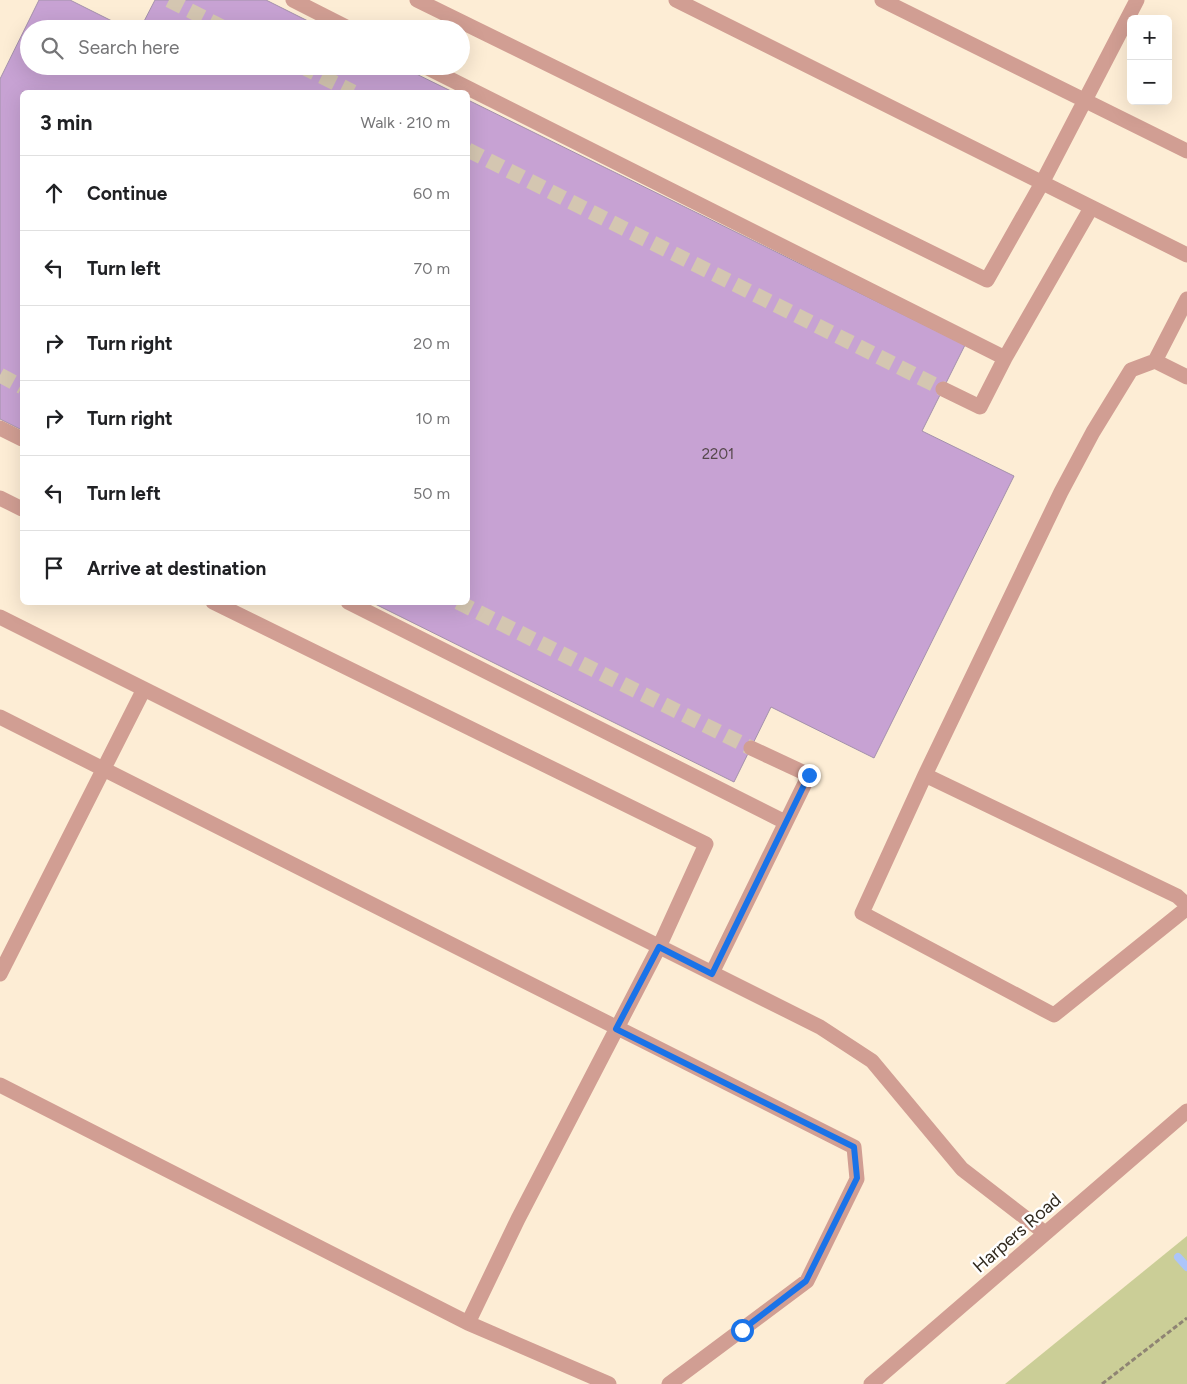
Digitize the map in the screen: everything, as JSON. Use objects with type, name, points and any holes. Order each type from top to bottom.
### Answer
[{"type":"street","points":[[293,0],[332,20]]},
{"type":"street","points":[[417,0],[458,20]]},
{"type":"street","points":[[676,0],[1187,255]]},
{"type":"street","points":[[882,0],[1187,151]]},
{"type":"street","points":[[470,26],[987,280],[1042,183],[1138,0]]},
{"type":"street","points":[[442,75],[1005,358]]},
{"type":"street","points":[[943,390],[980,407],[1005,358],[1092,208]]},
{"type":"street","points":[[925,775],[1177,896],[1187,907],[1054,1014],[862,913],[925,775],[1061,492],[1131,370],[1155,361],[1187,299]]},
{"type":"street","points":[[1155,361],[1187,377]]},
{"type":"street","points":[[0,428],[20,438]]},
{"type":"street","points":[[0,498],[20,508]]},
{"type":"street","points":[[219,605],[706,844],[659,947],[518,1219],[468,1323]]},
{"type":"street","points":[[354,605],[785,822]]},
{"type":"street","points":[[0,617],[820,1027],[872,1062],[962,1169],[1045,1234]]},
{"type":"street","points":[[0,974],[144,689]]},
{"type":"street","points":[[0,717],[616,1029],[854,1147],[857,1178],[806,1281],[669,1384]]},
{"type":"street","points":[[712,974],[809,775],[751,748]]},
{"type":"street","points":[[0,1085],[468,1323],[609,1384]]},
{"type":"street","name":"Harpers Road","points":[[871,1384],[1187,1111]]},
{"type":"path","points":[[1102,1384],[1187,1318]]},
{"type":"green space","points":[[1187,1236],[1187,1384],[1005,1384]]},
{"type":"building","points":[[39,0],[70,0],[110,20],[29,20]]},
{"type":"building","points":[[155,0],[266,0],[306,20],[145,20]]},
{"type":"building","points":[[20,38],[20,75],[418,75],[449,90],[20,90],[20,429],[0,419],[0,79]]},
{"type":"building","points":[[470,101],[965,345],[922,431],[1014,476],[874,758],[771,707],[734,782],[377,605],[470,605]]},
{"type":"waterway","points":[[1178,1257],[1187,1267]]},
{"type":"tunnel","points":[[169,0],[208,20]]},
{"type":"tunnel","points":[[319,75],[349,90]]},
{"type":"tunnel","points":[[470,151],[943,389]]},
{"type":"tunnel","points":[[0,375],[20,386]]},
{"type":"tunnel","points":[[464,605],[751,748]]},
{"type":"route","points":[[742,1330],[806,1281],[857,1178],[854,1147],[616,1029],[659,947],[712,974],[809,775]]}]
